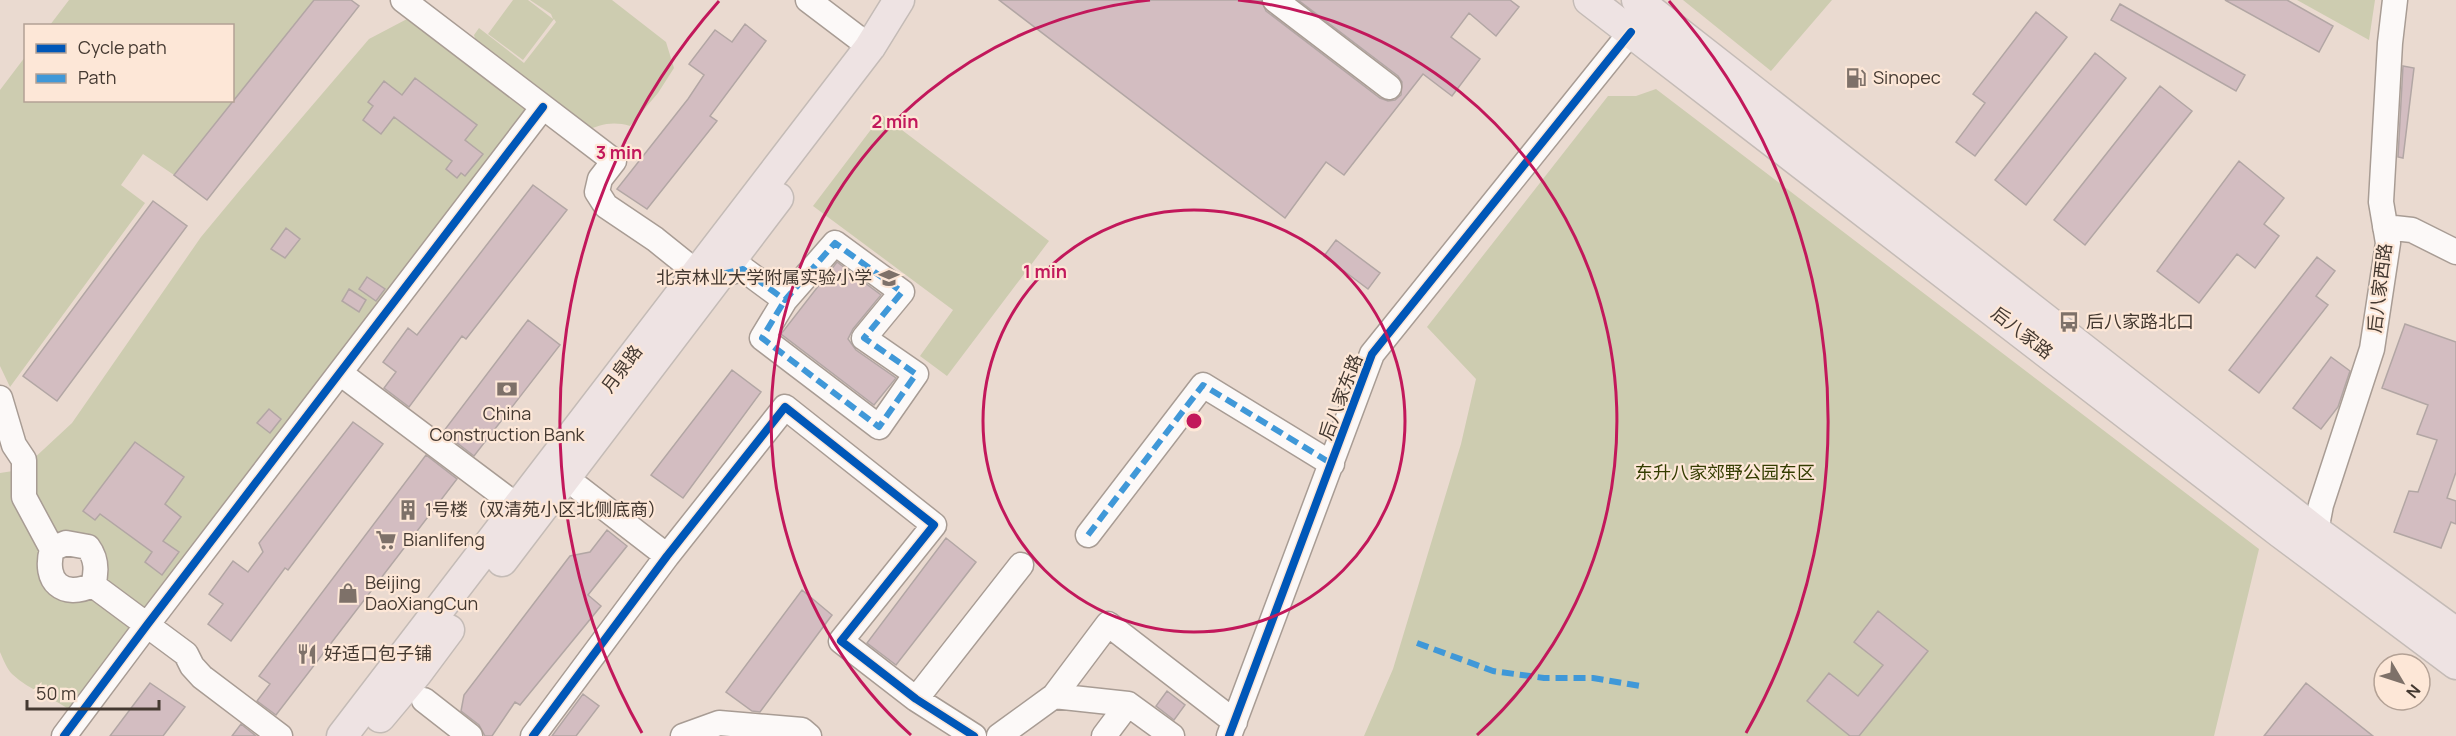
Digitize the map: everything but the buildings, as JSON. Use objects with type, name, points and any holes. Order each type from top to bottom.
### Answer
[{"type":"main road","name":"月泉路","points":[[366,736],[417,673],[709,273],[870,47],[899,0]]},
{"type":"main road","name":"月泉路","points":[[342,736],[517,506],[709,273],[882,56],[914,0]]},
{"type":"main road","name":"后八家路","points":[[1589,0],[2271,526],[2456,664]]},
{"type":"main road","name":"后八家路","points":[[1638,0],[2316,531],[2456,633]]},
{"type":"street","points":[[403,0],[614,161],[600,179],[597,192],[606,206],[709,273],[743,269],[785,300]]},
{"type":"street","points":[[808,0],[870,47]]},
{"type":"street","points":[[1275,0],[1389,87]]},
{"type":"street","name":"后八家西路","points":[[2316,531],[2321,505],[2373,349],[2388,243],[2381,202],[2390,43],[2396,0]]},
{"type":"street","name":"后八家东路","points":[[1232,729],[1372,354],[1631,32]]},
{"type":"street","points":[[64,736],[543,107]]},
{"type":"street","points":[[2385,227],[2412,230],[2456,252]]},
{"type":"street","points":[[835,243],[902,292],[864,338],[916,374],[879,427],[762,338],[785,300],[835,243]]},
{"type":"street","points":[[340,373],[517,506]]},
{"type":"street","points":[[1088,535],[1203,386],[1332,464]]},
{"type":"street","points":[[0,398],[14,445],[24,460],[24,497],[52,549],[48,564],[51,578],[64,589],[79,591],[93,585]]},
{"type":"street","points":[[533,736],[667,556],[785,407],[934,525],[841,641],[916,699],[975,736]]},
{"type":"street","points":[[579,488],[667,556]]},
{"type":"street","points":[[52,549],[66,543],[88,548],[93,555],[96,572],[93,585]]},
{"type":"street","points":[[916,699],[1021,565]]},
{"type":"street","points":[[93,585],[186,654],[192,666],[202,677],[231,684],[280,736]]},
{"type":"street","points":[[999,736],[1054,696],[1108,624],[1232,729]]},
{"type":"street","points":[[1054,696],[1128,704],[1172,736]]},
{"type":"street","points":[[424,700],[464,734]]},
{"type":"street","points":[[1104,736],[1128,704]]},
{"type":"street","points":[[683,736],[718,723],[802,730],[809,736]]},
{"type":"green space","points":[[69,0],[314,0],[234,100],[234,24],[51,24]]},
{"type":"green space","points":[[513,0],[528,0],[553,19],[551,14],[530,0],[612,0],[666,42],[674,68],[658,93],[630,126],[607,124],[584,132],[478,49],[474,35],[479,28],[524,63],[556,22],[554,19],[523,60],[488,34]]},
{"type":"green space","points":[[1683,0],[1832,0],[1771,71]]},
{"type":"green space","points":[[2297,0],[2375,0],[2369,40]]},
{"type":"green space","points":[[407,19],[528,108],[152,613],[136,604],[105,578],[105,563],[55,543],[37,512],[30,462],[72,423],[201,237],[240,190],[369,39]]},
{"type":"green space","points":[[24,58],[24,102],[232,102],[174,175],[143,154],[121,185],[145,203],[10,387],[0,366],[0,90]]},
{"type":"green space","name":"东升八家郊野公园东区","points":[[1656,89],[2259,549],[2214,736],[1364,736],[1393,669],[1461,444],[1476,379],[1427,327],[1608,96],[1636,96]]},
{"type":"green space","points":[[882,115],[1049,241],[947,376],[920,356],[953,310],[813,206]]},
{"type":"green space","points":[[13,471],[49,549],[43,567],[137,630],[74,713],[19,680],[8,669],[0,652],[0,473]]},
{"type":"marked path","points":[[722,274],[743,269],[785,300],[835,243],[902,292],[864,338],[916,374],[879,427],[762,338],[785,300]]},
{"type":"marked path","points":[[1088,535],[1203,385],[1332,464]]},
{"type":"marked path","points":[[1417,643],[1493,671],[1544,678],[1593,678],[1640,686]]},
{"type":"cycle path","points":[[1229,736],[1372,354],[1631,32]]},
{"type":"cycle path","points":[[64,736],[543,107]]},
{"type":"cycle path","points":[[533,736],[667,556],[785,407],[934,525],[841,641],[916,699],[974,736]]},
{"type":"place","name":"Sinopec","points":[[1856,78]]},
{"type":"place","name":"北京林业大学附属实验小学","points":[[889,278]]},
{"type":"place","name":"后八家路北口","points":[[2069,322]]},
{"type":"place","name":"China Construction Bank","points":[[507,389]]},
{"type":"place","name":"1号楼（双清苑小区北侧底商）","points":[[408,510]]},
{"type":"place","name":"Bianlifeng","points":[[386,540]]},
{"type":"place","name":"Beijing DaoXiangCun","points":[[348,593]]},
{"type":"place","name":"好适口包子铺","points":[[307,654]]}]
